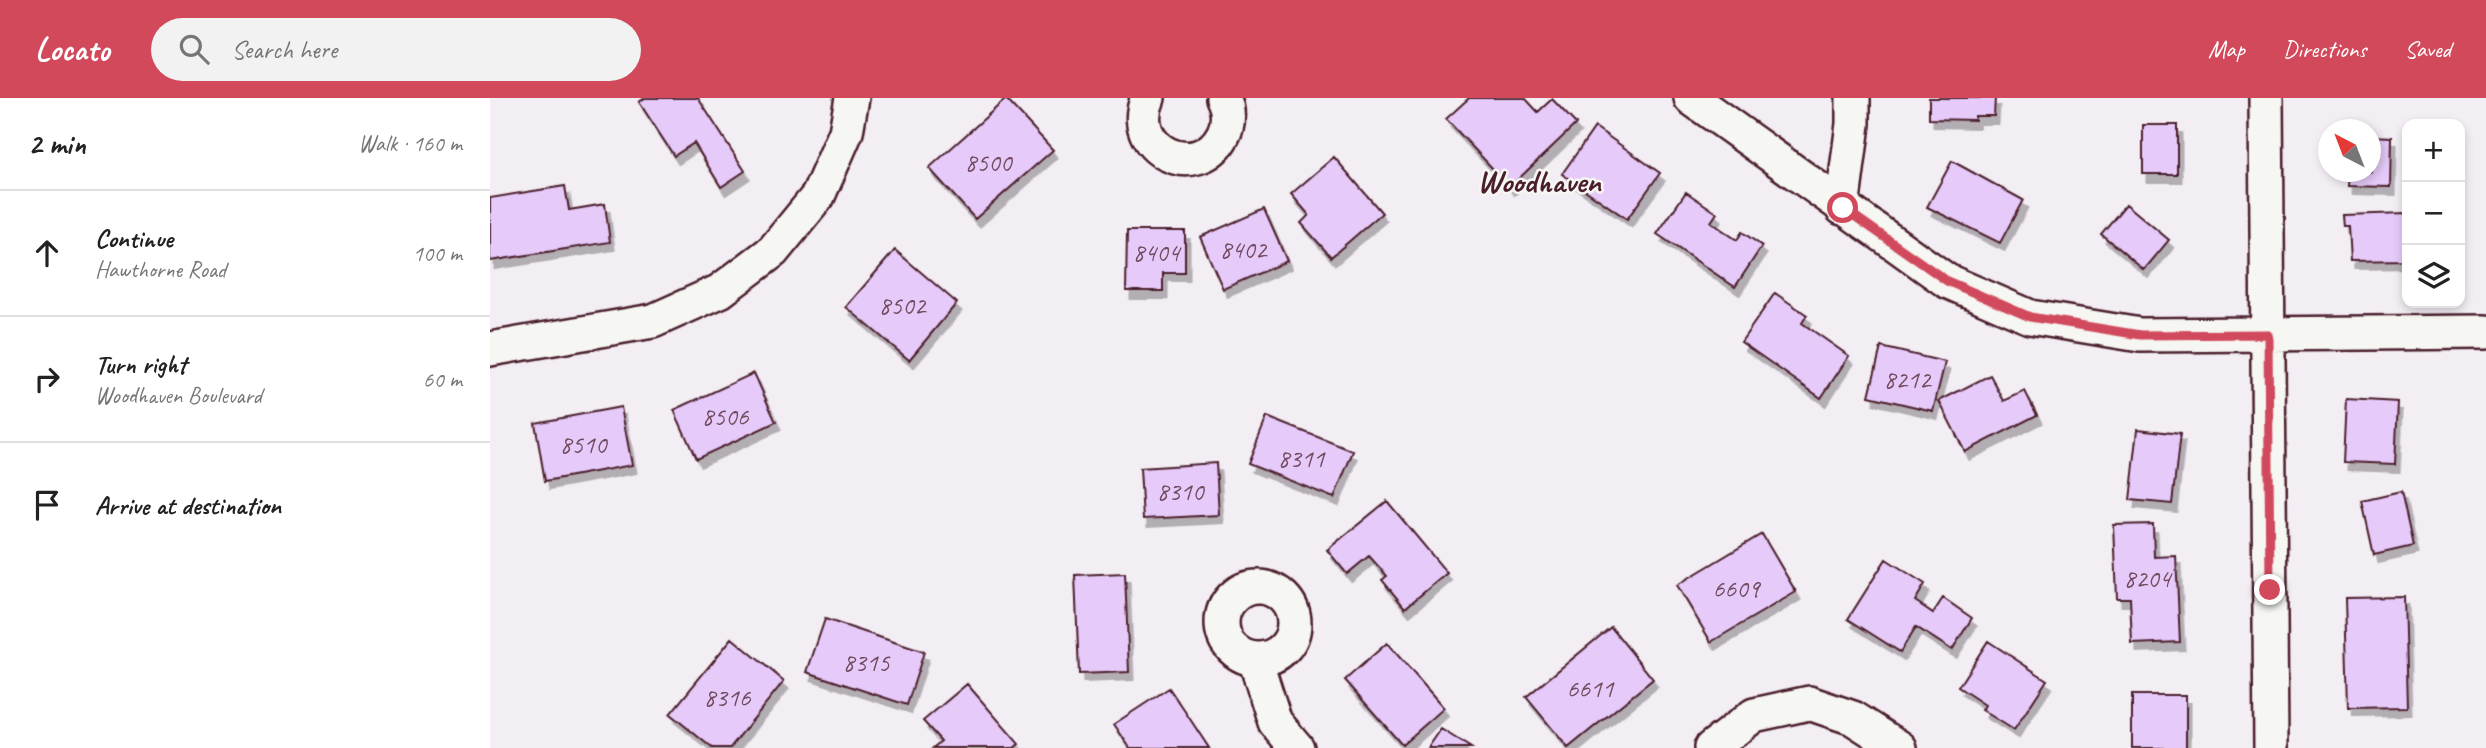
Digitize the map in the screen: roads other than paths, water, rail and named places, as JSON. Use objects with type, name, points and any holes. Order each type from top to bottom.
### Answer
[{"type":"street","points":[[490,349],[653,321],[720,291],[773,251],[818,196],[846,132],[852,98]]},
{"type":"street","points":[[1149,98],[1144,114],[1150,139],[1158,149],[1182,159],[1196,158],[1218,144],[1228,117],[1223,98]]},
{"type":"street","points":[[1691,98],[1947,281],[2030,317],[2140,335],[2486,332]]},
{"type":"street","points":[[1843,208],[1853,124],[1853,98]]},
{"type":"street","points":[[2266,98],[2271,748]]},
{"type":"street","points":[[1255,659],[1275,722],[1297,748]]},
{"type":"street","points":[[1711,748],[1754,715],[1809,703],[1853,718],[1900,748]]},
{"type":"district","name":"Woodhaven","points":[[1539,181]]}]
